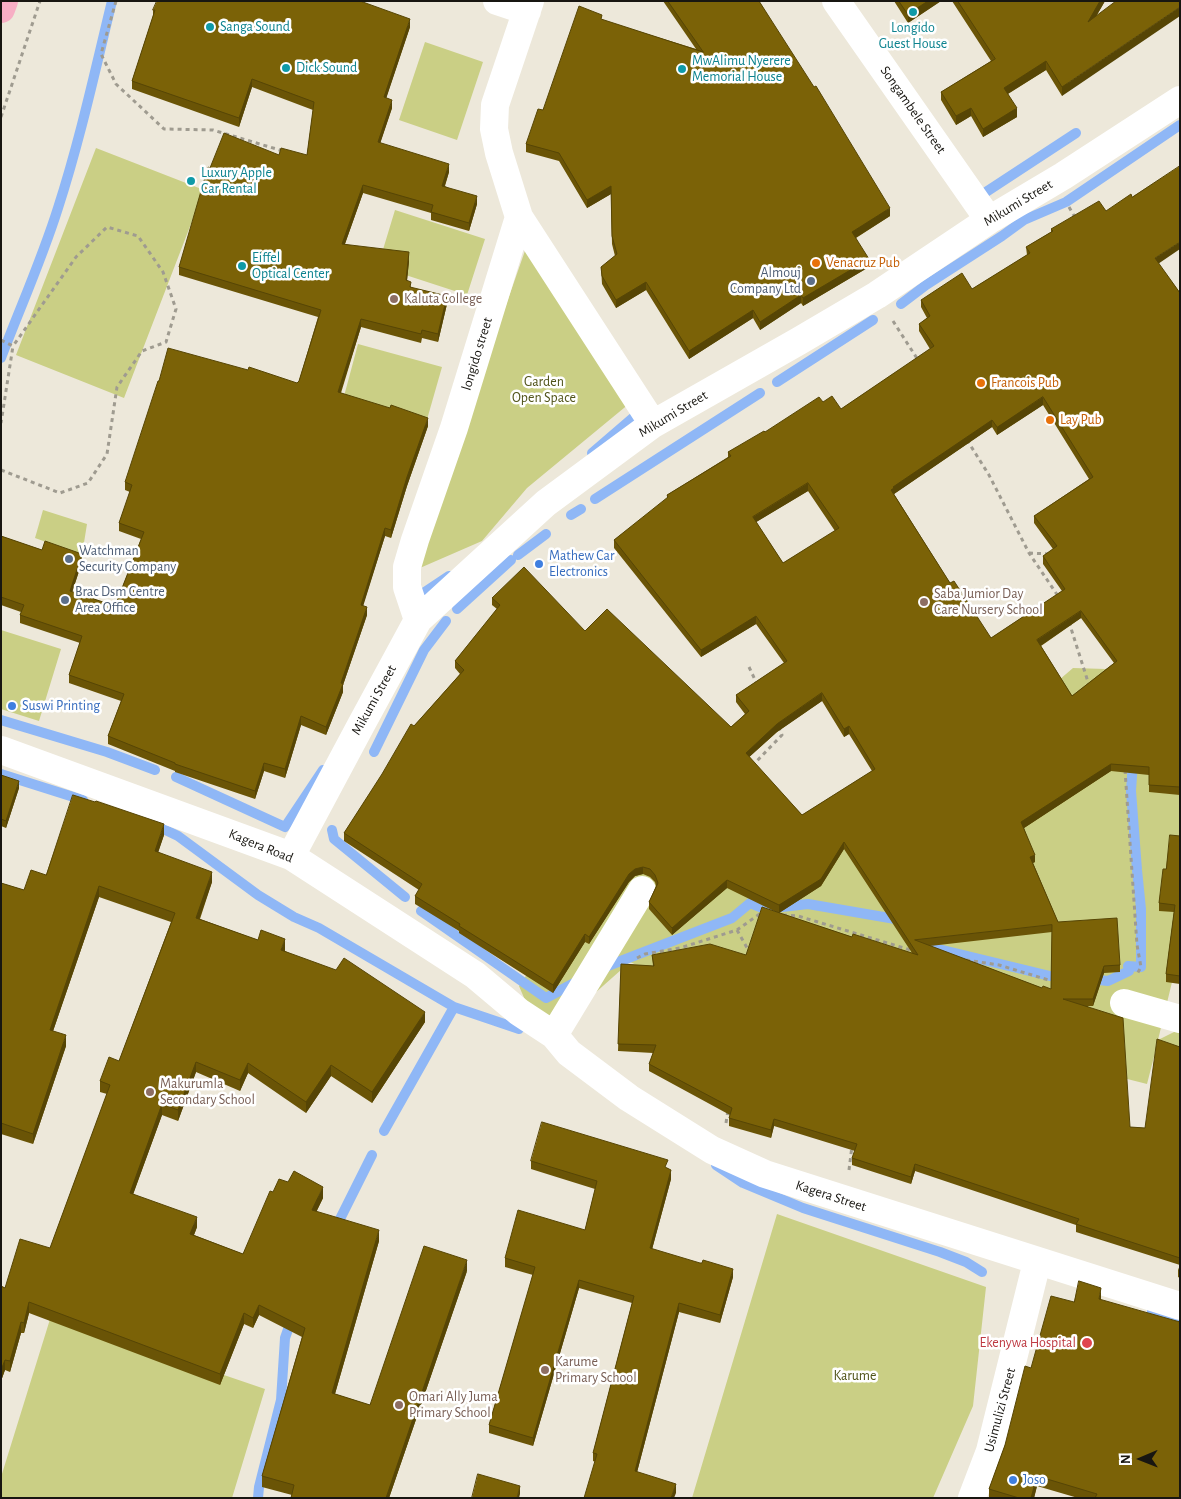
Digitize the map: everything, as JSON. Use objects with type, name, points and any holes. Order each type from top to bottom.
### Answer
[{"type":"highway","points":[[1,9],[4,1]]},
{"type":"street","points":[[497,1],[529,6],[495,105],[494,130],[519,217],[653,424]]},
{"type":"street","name":"Songambele Street","points":[[836,1],[989,220]]},
{"type":"street","name":"Mikumi Street","points":[[291,856],[360,724],[418,620],[546,503],[653,424],[877,295],[989,220],[1063,176],[1180,100]]},
{"type":"street","name":"longido street","points":[[418,620],[407,587],[407,567],[454,428],[519,217]]},
{"type":"street","name":"Kagera Road","points":[[1,750],[291,856],[475,975],[519,1012]]},
{"type":"street","points":[[554,1036],[642,890]]},
{"type":"street","points":[[1124,1003],[1180,1019]]},
{"type":"street","name":"Kagera Street","points":[[519,1012],[554,1036],[569,1053],[629,1098],[712,1150],[765,1174],[1180,1306]]},
{"type":"street","name":"Usimulizi Street","points":[[972,1498],[990,1452],[1037,1262]]},
{"type":"path","points":[[1,117],[40,1]]},
{"type":"path","points":[[116,1],[101,54],[116,84],[164,129],[214,130],[283,151]]},
{"type":"path","points":[[1066,202],[1077,220]]},
{"type":"path","points":[[1,423],[13,346],[76,257],[107,227],[138,236],[163,272],[176,309],[166,342],[142,351],[117,387],[106,454],[88,483],[60,494],[1,470]]},
{"type":"path","points":[[877,295],[923,368]]},
{"type":"path","points":[[1,340],[13,346]]},
{"type":"path","points":[[963,434],[989,475],[1029,553],[1059,598]]},
{"type":"path","points":[[1029,553],[1047,555],[1053,551]]},
{"type":"path","points":[[1067,615],[1086,680],[1091,689]]},
{"type":"path","points":[[749,667],[761,692]]},
{"type":"path","points":[[748,770],[782,735],[778,726]]},
{"type":"path","points":[[1124,768],[1137,945],[1141,967],[1133,980],[1124,1003]]},
{"type":"path","points":[[629,961],[645,954],[680,948],[737,930],[761,913],[770,914]]},
{"type":"path","points":[[779,914],[798,916],[922,953]]},
{"type":"path","points":[[737,930],[751,956]]},
{"type":"path","points":[[912,958],[915,951]]},
{"type":"path","points":[[963,960],[999,965],[1056,982]]},
{"type":"path","points":[[712,1150],[725,1128],[729,1104]]},
{"type":"path","points":[[845,1200],[852,1143]]},
{"type":"green space","points":[[425,42],[483,62],[457,140],[399,120]]},
{"type":"green space","points":[[96,148],[204,190],[124,398],[16,355]]},
{"type":"green space","points":[[395,210],[485,239],[467,295],[378,266]]},
{"type":"green space","name":"Garden Open Space","points":[[527,245],[630,403],[527,488],[482,541],[413,571]]},
{"type":"green space","points":[[358,344],[442,367],[426,423],[343,400]]},
{"type":"green space","points":[[43,510],[87,524],[82,555],[35,538]]},
{"type":"green space","points":[[1180,535],[1180,949],[1158,1040],[1180,1029],[1180,1084],[1157,1045],[1147,1084],[997,1046],[688,988],[630,962],[542,1040],[519,986],[584,891],[675,836],[968,820],[1045,692],[1073,668],[1106,669],[1135,655]]},
{"type":"green space","points":[[1,630],[61,649],[39,721],[1,709]]},
{"type":"green space","name":"Karume","points":[[777,1214],[986,1287],[973,1406],[933,1498],[692,1498]]},
{"type":"green space","points":[[51,1316],[265,1389],[232,1498],[1,1498],[1,1477]]},
{"type":"building","points":[[157,1],[360,1],[410,19],[384,97],[392,100],[378,142],[449,164],[442,186],[477,196],[469,223],[431,212],[433,205],[363,185],[342,244],[409,252],[406,280],[411,282],[410,287],[447,296],[438,334],[422,330],[421,334],[361,319],[338,392],[390,408],[391,405],[428,418],[391,530],[385,528],[361,605],[367,607],[341,683],[343,684],[326,727],[301,716],[285,769],[264,763],[255,791],[175,764],[108,736],[124,694],[69,675],[82,636],[20,615],[24,605],[1,597],[1,536],[42,550],[45,541],[82,554],[70,591],[115,606],[144,532],[119,523],[132,485],[125,482],[159,381],[168,348],[248,370],[249,367],[297,383],[321,310],[179,267],[208,167],[210,168],[224,133],[279,155],[281,148],[307,155],[314,102],[252,79],[239,118],[132,81]]},
{"type":"building","points":[[668,1],[759,1],[814,87],[816,86],[890,208],[852,232],[869,259],[803,298],[801,295],[760,322],[753,310],[689,351],[646,282],[616,300],[602,276],[601,267],[617,254],[612,236],[611,186],[587,200],[559,153],[526,144],[538,109],[543,110],[579,6],[602,15],[601,19],[703,52]]},
{"type":"building","points":[[899,1],[928,1],[908,14]]},
{"type":"building","points":[[958,1],[1100,1],[1088,22],[1116,1],[1180,1],[1180,7],[1062,87],[1046,61],[1004,88],[1017,108],[983,129],[971,108],[956,116],[941,92],[995,59]]},
{"type":"building","points":[[1180,166],[1180,242],[1155,258],[1180,293],[1180,787],[1149,785],[1149,767],[1111,764],[1021,822],[1035,855],[1030,857],[1058,922],[1117,918],[1120,965],[1104,966],[1093,999],[1063,999],[1123,1018],[1130,1127],[1145,1128],[1157,1039],[1180,1047],[1180,1258],[1076,1224],[1079,1219],[915,1164],[911,1177],[852,1158],[857,1144],[774,1119],[771,1130],[729,1118],[732,1108],[649,1064],[656,1045],[618,1044],[621,964],[654,966],[652,955],[710,944],[746,955],[762,907],[852,937],[853,934],[918,955],[844,842],[821,879],[779,905],[727,880],[672,928],[649,902],[658,883],[655,875],[650,869],[643,867],[635,869],[629,874],[589,937],[585,934],[553,985],[415,896],[422,884],[344,833],[411,724],[414,726],[464,670],[455,661],[500,605],[492,598],[524,567],[585,631],[607,609],[731,727],[749,711],[736,695],[787,661],[756,616],[701,650],[614,540],[668,497],[667,495],[731,456],[728,452],[765,432],[819,397],[823,402],[832,396],[841,409],[934,346],[919,324],[930,316],[921,300],[962,273],[972,289],[1030,253],[1026,247],[1053,231],[1051,229],[1099,201],[1106,211],[1131,194],[1132,197]],"holes":[[[1043,397],[1093,477],[1034,516],[1057,546],[1043,556],[1065,589],[991,638],[954,581],[950,583],[891,490],[992,420],[997,427]],[[808,483],[839,528],[783,563],[753,517]],[[1081,611],[1117,661],[1072,696],[1037,640]],[[822,693],[844,729],[849,726],[875,769],[802,815],[746,753],[777,724]],[[1052,925],[1051,989],[1043,986],[1042,988],[915,940]]]},
{"type":"building","points":[[1,775],[19,781],[6,821],[1,819]]},
{"type":"building","points":[[73,795],[164,824],[155,851],[212,872],[196,918],[258,940],[261,930],[285,939],[281,950],[336,970],[344,958],[425,1012],[372,1092],[331,1065],[306,1102],[248,1063],[240,1080],[196,1062],[178,1110],[162,1104],[130,1193],[197,1217],[190,1234],[243,1254],[270,1191],[273,1192],[279,1179],[288,1182],[294,1171],[323,1187],[312,1210],[379,1230],[332,1393],[370,1405],[424,1246],[467,1260],[386,1498],[291,1498],[294,1485],[262,1476],[305,1328],[259,1305],[253,1318],[244,1313],[220,1374],[29,1302],[24,1323],[21,1322],[10,1361],[5,1360],[1,1370],[1,1286],[5,1288],[20,1239],[50,1248],[110,1085],[100,1081],[109,1057],[119,1061],[175,913],[99,886],[50,1030],[66,1035],[33,1134],[1,1123],[1,883],[24,890],[31,870],[46,875]]},
{"type":"building","points":[[1170,835],[1180,836],[1180,976],[1166,974],[1175,905],[1159,903]]},
{"type":"building","points":[[542,1122],[668,1160],[665,1167],[671,1170],[650,1248],[700,1263],[703,1260],[733,1269],[720,1315],[679,1303],[635,1471],[676,1484],[671,1498],[584,1498],[597,1454],[593,1453],[634,1296],[579,1280],[533,1438],[489,1425],[535,1267],[505,1258],[518,1210],[585,1230],[597,1181],[531,1161]]},
{"type":"building","points":[[1079,1281],[1101,1288],[1099,1299],[1180,1322],[1180,1498],[1095,1498],[1097,1494],[1037,1476],[1031,1498],[1019,1498],[989,1489],[1005,1445],[1025,1366],[1031,1368],[1051,1296],[1074,1302]]},
{"type":"building","points":[[478,1474],[520,1486],[517,1498],[472,1498]]},
{"type":"waterway","points":[[1,358],[38,265],[58,208],[80,131],[112,1]]},
{"type":"waterway","points":[[901,304],[926,285],[1024,220],[1066,202],[1180,125]]},
{"type":"waterway","points":[[986,192],[1076,133]]},
{"type":"waterway","points":[[777,382],[873,320]]},
{"type":"waterway","points":[[595,499],[760,393]]},
{"type":"waterway","points":[[592,453],[635,416]]},
{"type":"waterway","points":[[571,515],[581,509]]},
{"type":"waterway","points":[[518,555],[546,534]]},
{"type":"waterway","points":[[457,609],[511,560]]},
{"type":"waterway","points":[[413,600],[449,576]]},
{"type":"waterway","points":[[374,752],[424,650],[446,621]]},
{"type":"waterway","points":[[1,720],[107,752],[155,770]]},
{"type":"waterway","points":[[1089,979],[1108,981],[1129,971],[1128,966],[1141,967],[1141,909],[1131,791],[1133,761]]},
{"type":"waterway","points":[[176,777],[285,827],[323,770]]},
{"type":"waterway","points":[[1,774],[83,800]]},
{"type":"waterway","points":[[151,823],[178,836],[258,895],[294,917],[319,928],[454,1007],[519,1029],[521,1026]]},
{"type":"waterway","points":[[332,830],[334,839],[405,897]]},
{"type":"waterway","points":[[600,969],[732,918],[750,903],[765,909],[808,904],[901,920]]},
{"type":"waterway","points":[[421,911],[546,998],[578,981]]},
{"type":"waterway","points":[[922,945],[1050,976],[1064,977]]},
{"type":"waterway","points":[[384,1131],[454,1007]]},
{"type":"waterway","points":[[334,1231],[372,1155]]},
{"type":"waterway","points":[[716,1165],[743,1183],[803,1208],[940,1252],[966,1262],[982,1272]]},
{"type":"waterway","points":[[1152,1311],[1180,1323]]},
{"type":"waterway","points":[[258,1498],[259,1487],[281,1400],[285,1338],[292,1318]]},
{"type":"place","name":"Longido Guest House","points":[[913,12]]},
{"type":"place","name":"Sanga Sound","points":[[210,27]]},
{"type":"place","name":"Dick Sound","points":[[286,68]]},
{"type":"place","name":"MwAlimu Nyerere Memorial House","points":[[682,69]]},
{"type":"place","name":"Luxury Apple Car Rental","points":[[191,181]]},
{"type":"place","name":"Venacruz Pub","points":[[816,263]]},
{"type":"place","name":"Eiffel Optical Center","points":[[242,266]]},
{"type":"place","name":"Almouj Company Ltd","points":[[811,281]]},
{"type":"place","name":"Kaluta College","points":[[394,299]]},
{"type":"place","name":"Francois Pub","points":[[981,383]]},
{"type":"place","name":"Lay Pub","points":[[1050,420]]},
{"type":"place","name":"Watchman Security Company","points":[[69,559]]},
{"type":"place","name":"Mathew Car Electronics","points":[[539,564]]},
{"type":"place","name":"Brac Dsm Centre Area Office","points":[[65,600]]},
{"type":"place","name":"Saba Jumior Day Care Nursery School","points":[[924,602]]},
{"type":"place","name":"Suswi Printing","points":[[12,706]]},
{"type":"place","name":"Makurumla Secondary School","points":[[150,1092]]},
{"type":"place","name":"Ekenywa Hospital","points":[[1087,1343]]},
{"type":"place","name":"Karume Primary School","points":[[545,1370]]},
{"type":"place","name":"Omari Ally Juma Primary School","points":[[399,1405]]},
{"type":"place","name":"Joso","points":[[1013,1480]]}]
